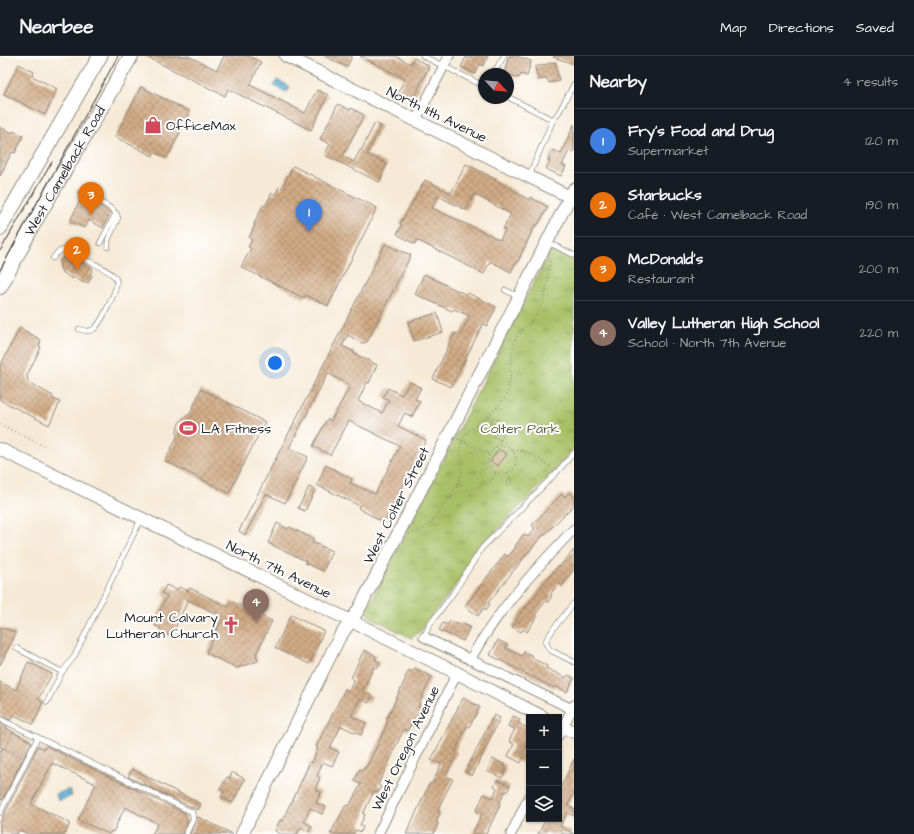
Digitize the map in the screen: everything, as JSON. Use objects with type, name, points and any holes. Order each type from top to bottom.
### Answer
[{"type":"main road","name":"West Camelback Road","points":[[0,228],[100,56]]},
{"type":"main road","name":"West Camelback Road","points":[[0,287],[34,223],[131,56]]},
{"type":"street","name":"North 11th Avenue","points":[[286,56],[529,176],[573,195]]},
{"type":"street","points":[[416,120],[449,56]]},
{"type":"street","name":"West Colter Street","points":[[242,834],[339,638],[359,609],[519,298],[550,244],[573,195]]},
{"type":"street","name":"North 7th Avenue","points":[[0,449],[457,673],[537,714]]},
{"type":"street","points":[[470,660],[499,616],[529,577],[574,529]]},
{"type":"street","points":[[424,637],[573,708],[564,730]]},
{"type":"street","name":"West Oregon Avenue","points":[[378,834],[457,673]]},
{"type":"street","points":[[511,834],[526,803]]},
{"type":"lane","points":[[423,56],[478,83]]},
{"type":"lane","points":[[497,68],[504,56]]},
{"type":"lane","points":[[529,176],[553,120],[574,84]]},
{"type":"lane","points":[[514,100],[553,120]]},
{"type":"lane","points":[[80,193],[112,209],[116,213],[118,218],[108,240],[108,247]]},
{"type":"lane","points":[[100,243],[116,213]]},
{"type":"lane","points":[[550,244],[574,255]]},
{"type":"lane","points":[[53,258],[60,250],[65,250],[106,270],[117,280],[115,292],[98,324],[93,330],[88,331],[80,329]]},
{"type":"lane","points":[[505,290],[519,298]]},
{"type":"lane","points":[[424,637],[430,624],[452,595],[482,548],[574,453]]},
{"type":"lane","points":[[47,702],[62,672],[74,656],[141,518]]},
{"type":"lane","points":[[574,602],[545,642],[550,650],[574,662]]},
{"type":"lane","points":[[16,648],[62,672]]},
{"type":"lane","points":[[0,719],[192,812],[193,819],[186,834]]},
{"type":"lane","points":[[0,813],[38,737]]},
{"type":"path","points":[[406,535],[425,528],[451,498],[462,470],[459,448],[462,440],[465,435],[486,417],[505,396],[509,383],[517,337],[532,321],[542,307],[545,298],[550,244]]},
{"type":"path","points":[[486,417],[492,419],[493,417],[498,420],[491,435],[500,439]]},
{"type":"path","points":[[492,419],[488,427],[504,435]]},
{"type":"path","points":[[491,422],[506,430],[501,440],[500,439],[496,447],[487,458],[489,467],[496,474],[500,475],[507,473],[513,469],[515,465],[515,456],[513,451]]},
{"type":"path","points":[[0,424],[44,446]]},
{"type":"path","points":[[494,436],[499,426]]},
{"type":"path","points":[[450,434],[489,454]]},
{"type":"path","points":[[496,447],[505,446],[513,451],[517,450],[530,455],[546,464],[556,473]]},
{"type":"path","points":[[479,472],[489,467]]},
{"type":"path","points":[[507,473],[511,480]]},
{"type":"path","points":[[451,498],[472,488],[487,484],[496,474]]},
{"type":"path","points":[[0,750],[1,751],[3,748],[5,749],[16,726]]},
{"type":"path","points":[[5,749],[27,759]]},
{"type":"green space","name":"Colter Park","points":[[552,247],[574,258],[574,448],[559,466],[481,547],[449,595],[428,620],[422,630],[411,638],[370,617],[366,612]]},
{"type":"water","points":[[277,80],[289,86],[290,89],[286,92],[274,86]]},
{"type":"water","points":[[70,789],[72,796],[58,801],[56,794]]},
{"type":"building","points":[[145,56],[188,56],[217,70],[224,56],[249,56],[261,62],[250,85],[305,113],[317,90],[328,95],[311,130],[228,89],[225,96]]},
{"type":"building","points":[[324,56],[352,56],[347,67]]},
{"type":"building","points":[[360,56],[395,56],[411,64],[414,58],[429,66],[413,100],[398,92],[405,79]]},
{"type":"building","points":[[471,56],[488,56],[483,66],[480,64],[475,74],[461,67],[466,57],[469,59]]},
{"type":"building","points":[[509,56],[516,56],[531,61],[527,76],[521,74],[519,78],[514,76],[514,68],[505,68]]},
{"type":"building","points":[[574,56],[574,64],[553,57]]},
{"type":"building","points":[[555,62],[559,81],[549,83],[547,78],[538,80],[535,67]]},
{"type":"building","points":[[19,64],[34,72],[32,76],[57,89],[45,115],[4,94]]},
{"type":"building","name":"OfficeMax","points":[[141,87],[190,112],[167,158],[154,152],[153,156],[115,137]]},
{"type":"building","points":[[338,104],[350,110],[351,108],[364,115],[343,156],[354,162],[375,123],[381,126],[367,154],[387,164],[379,182],[325,155],[330,144],[320,139]]},
{"type":"building","points":[[574,124],[574,153],[569,151],[562,165],[566,167],[561,176],[546,169],[550,161],[548,160],[553,150],[561,154]]},
{"type":"building","points":[[0,127],[12,133],[13,131],[23,136],[15,153],[12,152],[0,176]]},
{"type":"building","points":[[466,164],[529,200],[530,197],[548,207],[537,226],[535,225],[517,263],[516,262],[511,272],[490,261],[484,274],[417,240],[415,244],[397,234],[402,225],[400,224],[425,180],[451,193]],"holes":[[[474,194],[511,214],[503,229],[505,230],[500,240],[432,208],[438,196],[466,210]]]},
{"type":"building","points":[[293,166],[377,208],[328,306],[306,295],[304,298],[241,267],[251,248],[248,247],[252,240],[249,238],[263,205],[265,206],[272,193],[275,195],[279,187],[282,188]]},
{"type":"building","points":[[81,198],[100,206],[110,213],[103,228],[89,220],[85,228],[70,221]]},
{"type":"building","points":[[385,244],[411,255],[367,342],[362,343],[348,335],[342,346],[377,365],[369,383],[367,382],[358,401],[382,413],[389,400],[383,397],[388,388],[402,395],[410,382],[421,388],[415,399],[420,401],[412,417],[405,413],[398,426],[426,440],[384,523],[358,508],[360,506],[317,485],[326,465],[352,479],[350,483],[375,494],[400,446],[349,421],[330,455],[313,446],[327,419],[331,421],[350,386],[328,373],[289,448],[308,457],[285,503],[266,494],[245,535],[239,531]]},
{"type":"building","points":[[65,256],[68,259],[77,259],[93,269],[90,275],[92,276],[88,283],[84,281],[84,283],[73,277],[72,279],[61,271],[61,260]]},
{"type":"building","points":[[424,274],[496,307],[487,326],[483,324],[451,387],[433,379],[452,338],[455,333],[460,335],[470,316],[454,309],[452,311],[415,294]]},
{"type":"building","points":[[437,313],[443,332],[414,341],[408,322]]},
{"type":"building","points":[[20,328],[41,340],[39,346],[41,347],[27,375],[28,382],[53,396],[52,398],[60,402],[49,425],[0,400],[0,366]]},
{"type":"building","points":[[201,389],[265,422],[229,493],[165,461],[177,437],[179,423],[183,418],[190,414]]},
{"type":"building","points":[[499,449],[507,454],[498,466],[490,461]]},
{"type":"building","points":[[309,487],[315,490],[305,511],[298,508]]},
{"type":"building","points":[[570,492],[574,497],[574,505],[542,536],[526,555],[488,603],[490,604],[486,610],[484,608],[478,616],[465,606],[505,554],[508,557],[524,534],[528,537],[535,528],[532,525],[562,494],[565,497]]},
{"type":"building","points":[[277,523],[314,539],[312,542],[332,551],[323,571],[268,543]]},
{"type":"building","points":[[574,550],[574,569],[562,586],[559,583],[550,595],[552,596],[548,602],[546,601],[535,615],[537,616],[527,632],[523,629],[521,632],[512,627],[524,608],[525,609],[540,588],[558,566],[559,567]]},
{"type":"building","points":[[166,585],[177,590],[179,587],[188,591],[190,588],[228,607],[231,601],[272,621],[256,654],[258,661],[237,668],[206,653],[223,617],[188,600],[171,637],[159,631],[161,628],[155,626],[157,622],[155,621],[167,596],[162,593]]},
{"type":"building","points":[[291,615],[324,631],[309,664],[275,648]]},
{"type":"building","points":[[450,621],[460,625],[461,623],[470,627],[463,641],[439,630],[443,623],[448,625]]},
{"type":"building","points":[[0,627],[16,633],[0,665]]},
{"type":"building","points":[[498,640],[507,645],[505,648],[522,656],[524,652],[533,656],[532,658],[547,666],[546,668],[566,678],[568,675],[574,678],[567,692],[555,686],[554,688],[490,655]]},
{"type":"building","points":[[364,650],[376,656],[375,660],[380,662],[377,669],[374,667],[362,691],[372,696],[369,703],[360,699],[351,716],[366,723],[361,735],[341,726],[330,748],[339,752],[332,766],[323,762],[317,776],[320,778],[315,789],[321,792],[316,803],[326,807],[322,814],[310,808],[304,822],[312,826],[309,832],[301,827],[297,834],[280,834],[275,831],[280,820],[282,821],[291,804],[310,762],[312,763],[318,748],[316,747],[345,689],[349,691],[354,680],[351,678]]},
{"type":"building","points":[[28,662],[52,674],[38,699],[43,702],[33,724],[14,715],[10,720],[0,715],[0,682],[16,690]]},
{"type":"building","points":[[415,668],[432,677],[418,707],[425,710],[416,726],[411,724],[407,731],[404,729],[378,785],[381,787],[378,793],[374,791],[363,814],[365,815],[360,825],[363,827],[361,832],[356,830],[353,834],[330,834],[346,805],[349,806],[361,784],[354,781],[360,769],[363,770],[367,766],[379,742],[388,721],[386,720],[409,670],[412,672]]},
{"type":"building","points":[[463,698],[480,707],[469,727],[467,726],[455,751],[457,752],[446,776],[453,779],[439,807],[438,812],[440,813],[436,822],[438,823],[434,834],[406,834],[430,783],[432,784],[441,764],[431,760]]},
{"type":"building","points":[[494,715],[500,718],[472,776],[465,772]]},
{"type":"building","points":[[513,716],[520,719],[518,723],[526,727],[526,746],[522,753],[525,754],[521,763],[508,756],[514,744],[509,741],[515,729],[508,726]]},
{"type":"building","points":[[0,723],[31,742],[2,800],[0,799],[0,753],[3,748],[0,747]]},
{"type":"building","points":[[38,746],[44,749],[46,746],[184,813],[188,822],[182,834],[152,834],[158,824],[125,807],[113,832],[111,831],[109,834],[78,820],[96,784],[52,763],[31,804],[70,823],[65,834],[28,834],[19,830],[17,834],[0,834],[0,823]]},
{"type":"building","points":[[493,759],[506,765],[504,769],[506,770],[502,778],[487,771]]},
{"type":"building","points":[[574,759],[574,793],[568,805],[574,809],[574,816],[567,813],[560,826],[574,834],[538,834],[544,822],[562,822],[562,785]]},
{"type":"building","points":[[132,769],[201,804],[198,810],[128,777]]},
{"type":"building","points":[[232,772],[245,779],[232,803],[221,797],[224,791],[220,789],[227,777],[230,778]]},
{"type":"building","points":[[497,780],[510,786],[507,792],[505,791],[486,834],[472,834],[482,814],[476,811],[484,794],[493,798],[497,788],[494,786]]},
{"type":"building","points":[[198,817],[233,834],[190,834]]},
{"type":"tram line","points":[[0,270],[118,56]]},
{"type":"tram line","points":[[0,251],[52,162]]},
{"type":"place","name":"OfficeMax","points":[[153,125]]},
{"type":"place","name":"McDonald's","points":[[91,215]]},
{"type":"place","name":"Fry's Food and Drug","points":[[309,232]]},
{"type":"place","name":"Starbucks","points":[[77,270]]},
{"type":"place","name":"LA Fitness","points":[[188,428]]},
{"type":"place","name":"Valley Lutheran High School","points":[[256,622]]},
{"type":"place","name":"Mount Calvary Lutheran Church","points":[[231,625]]}]
